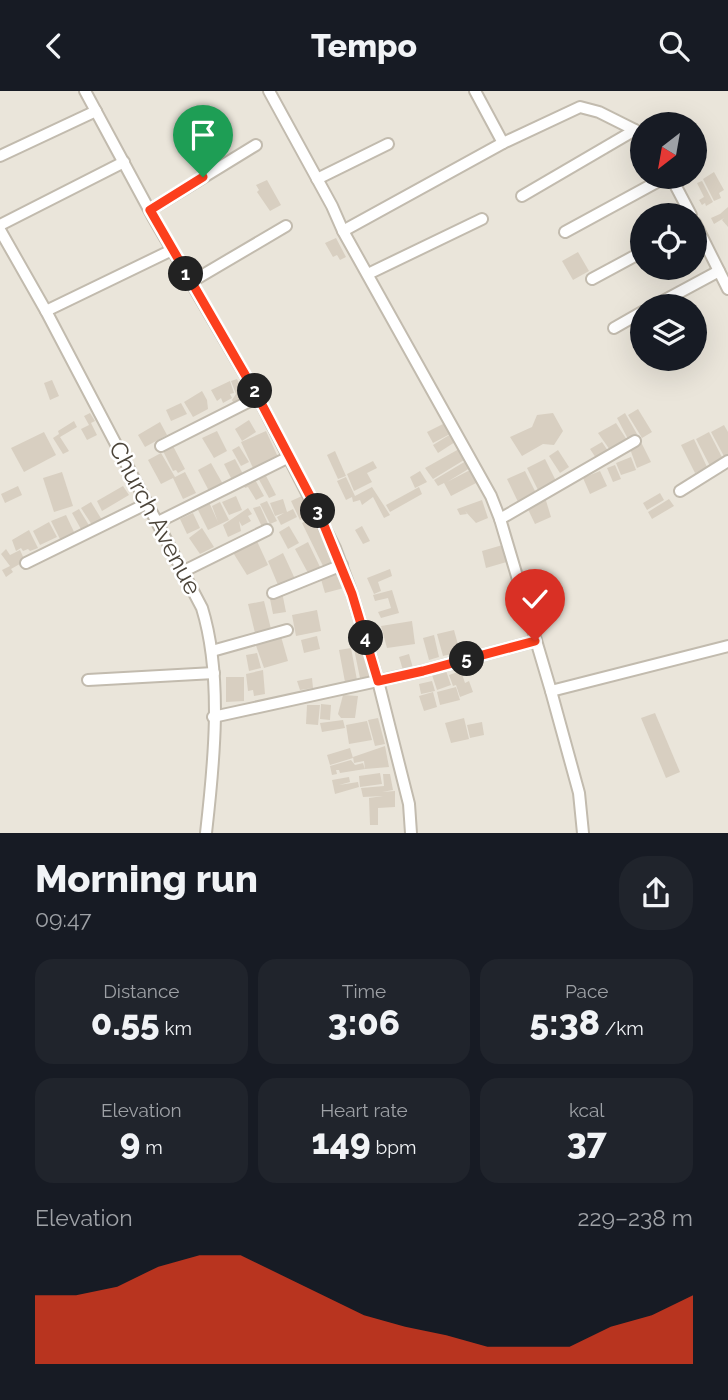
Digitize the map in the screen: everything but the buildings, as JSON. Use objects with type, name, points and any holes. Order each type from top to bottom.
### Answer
[{"type":"street","points":[[85,91],[172,250],[258,397],[319,513],[342,565],[378,681],[410,804],[411,833]]},
{"type":"street","points":[[269,91],[343,231],[477,470],[500,519],[579,793],[583,833]]},
{"type":"street","points":[[475,91],[503,143]]},
{"type":"street","points":[[343,231],[503,143],[580,107],[630,128]]},
{"type":"street","points":[[0,156],[96,111]]},
{"type":"street","points":[[522,196],[630,138]]},
{"type":"street","points":[[317,179],[388,144]]},
{"type":"street","points":[[150,210],[256,145]]},
{"type":"street","points":[[0,227],[124,162]]},
{"type":"street","points":[[565,232],[644,189]]},
{"type":"street","points":[[368,274],[482,219]]},
{"type":"street","points":[[191,282],[286,226]]},
{"type":"street","name":"Church Avenue","points":[[0,227],[202,608],[214,673],[211,796],[206,833]]},
{"type":"street","points":[[707,247],[728,289]]},
{"type":"street","points":[[46,311],[172,250]]},
{"type":"street","points":[[592,279],[630,258]]},
{"type":"street","points":[[676,294],[719,271]]},
{"type":"street","points":[[614,328],[630,319]]},
{"type":"street","points":[[162,446],[258,397]]},
{"type":"street","points":[[500,519],[635,440]]},
{"type":"street","points":[[158,522],[289,457]]},
{"type":"street","points":[[680,491],[728,461]]},
{"type":"street","points":[[26,563],[148,503]]},
{"type":"street","points":[[184,571],[267,530]]},
{"type":"street","points":[[273,593],[342,565]]},
{"type":"street","points":[[212,651],[287,629]]},
{"type":"street","points":[[213,717],[423,671],[535,641]]},
{"type":"street","points":[[551,691],[728,646]]},
{"type":"street","points":[[88,680],[214,673]]},
{"type":"shaded area","points":[[0,91],[728,91],[728,833],[0,833]]},
{"type":"route","points":[[203,177],[150,210],[258,397],[319,513],[352,594],[378,681],[535,641]]}]
